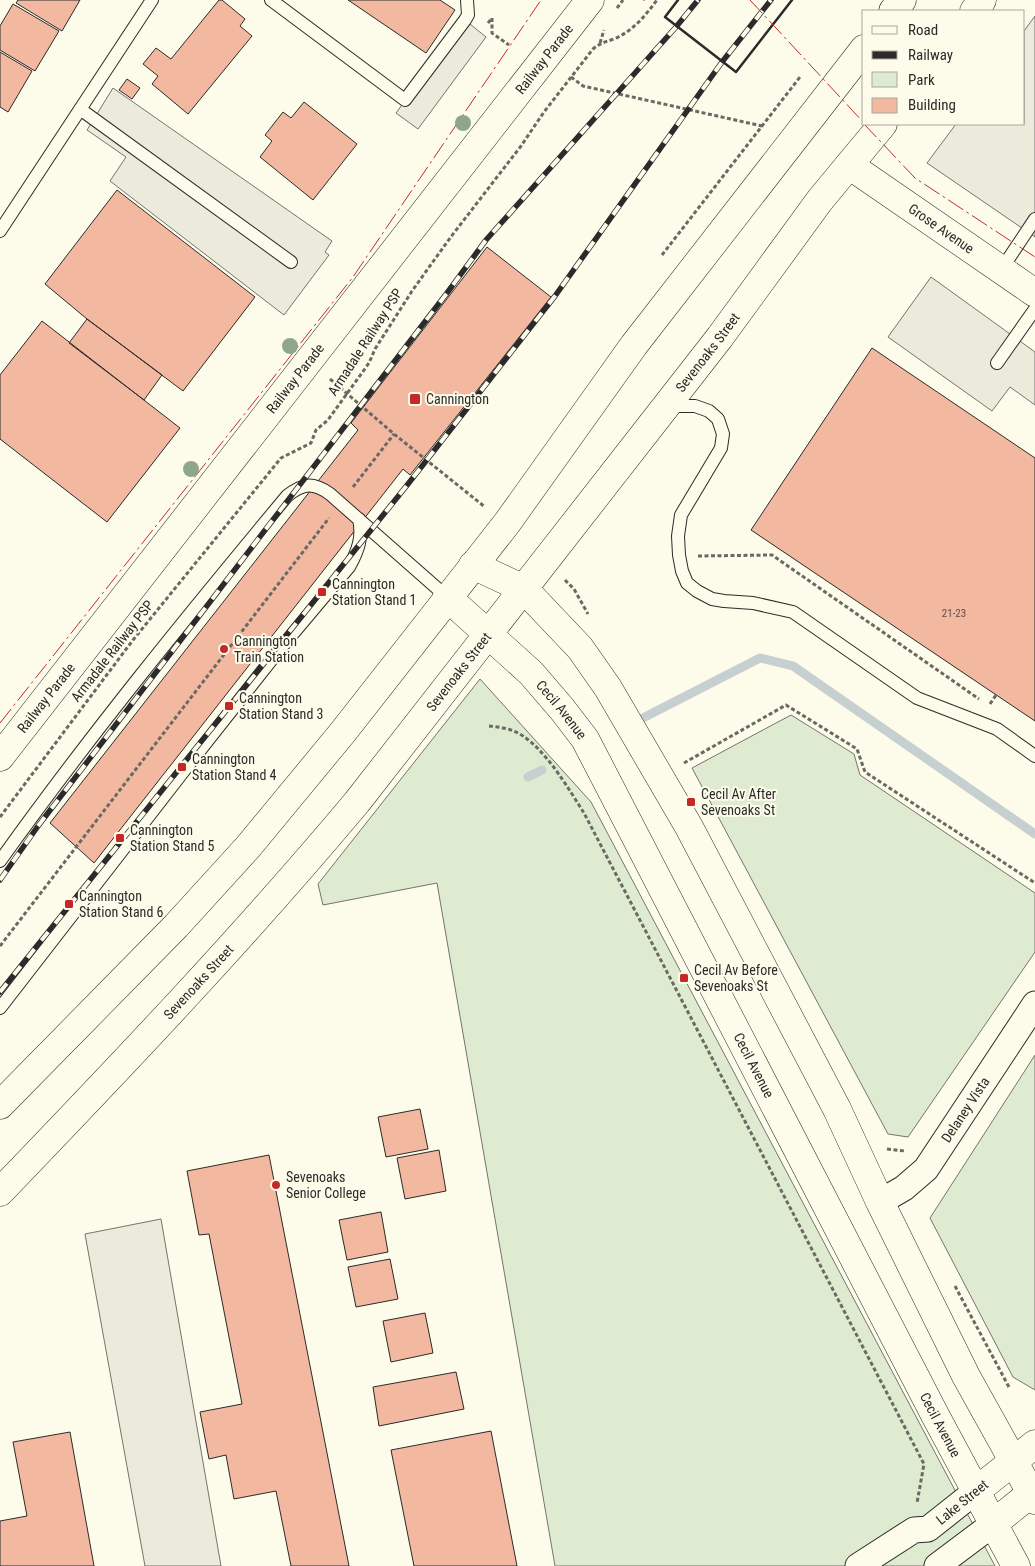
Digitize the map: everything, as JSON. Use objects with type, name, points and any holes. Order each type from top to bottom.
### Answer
[{"type":"main road","name":"Railway Parade","points":[[0,757],[590,0]]},
{"type":"main road","points":[[894,10],[902,0]]},
{"type":"main road","points":[[0,1105],[176,926],[248,847],[343,732],[515,512],[634,345],[862,51]]},
{"type":"main road","name":"Sevenoaks Street","points":[[0,1192],[142,1043],[299,871],[357,802],[720,337],[820,200],[882,125]]},
{"type":"main road","name":"Grose Avenue","points":[[849,165],[1035,293]]},
{"type":"main road","points":[[473,566],[524,589],[580,648],[618,704],[689,827],[837,1109],[880,1202],[966,1376],[1034,1494],[993,1524]]},
{"type":"main road","name":"Cecil Avenue","points":[[447,597],[531,673],[562,708],[585,739],[1016,1566]]},
{"type":"main road","name":"Lake Street","points":[[976,1491],[1035,1444]]},
{"type":"street","name":"Delaney Vista","points":[[880,1202],[904,1188],[926,1168],[1035,1004]]},
{"type":"street","name":"Lake Street","points":[[858,1566],[914,1530],[928,1528],[976,1491]]},
{"type":"street","points":[[937,1566],[993,1524]]},
{"type":"lane","points":[[0,231],[152,0]]},
{"type":"lane","points":[[271,0],[405,100],[465,20],[468,15],[467,0]]},
{"type":"lane","points":[[80,109],[291,262]]},
{"type":"lane","points":[[1001,270],[1035,219]]},
{"type":"lane","points":[[997,362],[1035,308]]},
{"type":"lane","points":[[661,412],[678,406],[695,406],[709,411],[718,419],[722,434],[721,448],[681,516],[678,536],[679,554],[682,571],[687,583],[697,591],[724,602],[753,602],[793,612],[917,698],[997,730],[1035,756]]},
{"type":"lane","points":[[0,861],[62,776],[212,586],[287,496],[298,487],[313,486],[322,489],[341,503],[447,597]]},
{"type":"lane","points":[[0,1008],[280,649],[349,567],[357,554],[360,542],[362,531],[359,519]]},
{"type":"path","name":"Armadale Railway PSP","points":[[0,817],[133,640],[281,458],[310,443],[316,430],[328,420],[369,363],[375,348],[417,283],[592,49],[600,43],[628,31],[641,22],[657,0]]},
{"type":"path","points":[[485,28],[492,33]]},
{"type":"path","points":[[571,77],[583,86],[762,126]]},
{"type":"path","points":[[662,255],[800,77]]},
{"type":"path","points":[[310,359],[346,394],[446,474]]},
{"type":"path","points":[[0,946],[394,434]]},
{"type":"path","points":[[697,550],[698,556],[772,555],[981,700]]},
{"type":"path","points":[[989,706],[996,695]]},
{"type":"path","points":[[682,765],[786,705],[858,749],[865,772],[1035,883]]},
{"type":"path","points":[[489,726],[506,728],[522,736],[540,752],[584,813],[924,1464],[916,1508]]},
{"type":"path","points":[[953,1282],[1010,1389]]},
{"type":"green space","points":[[480,679],[591,802],[995,1566],[555,1566],[437,883],[323,905],[318,884]]},
{"type":"green space","points":[[791,715],[854,754],[860,775],[1035,893],[1035,952],[908,1137],[888,1134],[692,768]]},
{"type":"green space","points":[[1035,1055],[1035,1390],[1013,1377],[930,1218]]},
{"type":"shaded area","points":[[1035,16],[1035,237],[927,163],[955,125],[1025,125],[1025,30]]},
{"type":"shaded area","points":[[465,20],[486,37],[418,129],[396,113]]},
{"type":"shaded area","points":[[113,88],[332,241],[325,252],[329,255],[284,315],[110,181],[126,157],[87,130]]},
{"type":"shaded area","points":[[931,277],[1035,352],[1035,405],[1010,387],[992,411],[888,337]]},
{"type":"shaded area","points":[[161,1219],[221,1566],[145,1566],[85,1234]]},
{"type":"building","points":[[18,0],[80,0],[62,31],[16,3]]},
{"type":"building","points":[[219,0],[222,0],[245,19],[240,26],[252,36],[188,114],[152,84],[158,76],[143,64],[156,48],[171,59]]},
{"type":"building","points":[[348,0],[440,0],[455,10],[426,53]]},
{"type":"building","points":[[13,4],[59,31],[35,71],[0,50],[0,26]]},
{"type":"building","points":[[0,52],[32,71],[8,112],[0,107]]},
{"type":"building","points":[[127,79],[140,88],[132,99],[119,90]]},
{"type":"building","points":[[304,102],[357,144],[313,200],[260,157],[272,141],[265,135],[283,112],[291,118]]},
{"type":"building","points":[[117,190],[255,297],[183,391],[87,319],[45,284]]},
{"type":"building","name":"Cannington Train Station","points":[[487,247],[551,297],[410,475],[403,469],[94,863],[50,823],[358,430],[351,423]]},
{"type":"building","points":[[87,319],[162,375],[144,400],[69,343]]},
{"type":"building","points":[[42,321],[180,428],[107,522],[0,439],[0,375]]},
{"type":"building","points":[[872,348],[1035,458],[1035,721],[751,530]]},
{"type":"building","points":[[420,1109],[428,1149],[386,1157],[378,1117]]},
{"type":"building","points":[[439,1150],[446,1191],[405,1199],[397,1158]]},
{"type":"building","points":[[269,1155],[349,1566],[291,1566],[276,1491],[234,1499],[226,1455],[209,1459],[200,1412],[242,1404],[209,1234],[199,1235],[187,1171]]},
{"type":"building","points":[[381,1212],[388,1252],[347,1260],[339,1220]]},
{"type":"building","points":[[390,1259],[398,1299],[356,1307],[348,1267]]},
{"type":"building","points":[[425,1313],[433,1353],[391,1362],[383,1321]]},
{"type":"building","points":[[456,1372],[464,1409],[379,1426],[373,1387]]},
{"type":"building","points":[[491,1431],[517,1566],[414,1566],[391,1450]]},
{"type":"building","points":[[70,1432],[94,1566],[0,1566],[0,1521],[27,1516],[13,1442]]},
{"type":"waterway","points":[[637,721],[760,658],[793,666],[1035,834]]},
{"type":"waterway","points":[[528,777],[542,770]]},
{"type":"railway","points":[[0,880],[38,826],[486,240],[698,0]]},
{"type":"railway","points":[[0,992],[408,484],[555,296],[722,62],[771,0]]},
{"type":"wall","points":[[678,0],[665,17],[736,72],[792,0]]},
{"type":"power","points":[[0,723],[353,277],[541,0]]},
{"type":"power","points":[[750,0],[862,121]]},
{"type":"power","points":[[865,125],[915,178],[1035,257]]},
{"type":"place","name":"Cannington","points":[[415,399]]},
{"type":"place","name":"Cannington Station Stand 1","points":[[322,592]]},
{"type":"place","name":"Cannington Train Station","points":[[224,649]]},
{"type":"place","name":"Cannington Station Stand 3","points":[[229,706]]},
{"type":"place","name":"Cannington Station Stand 4","points":[[182,767]]},
{"type":"place","name":"Cecil Av After Sevenoaks St","points":[[691,802]]},
{"type":"place","name":"Cannington Station Stand 5","points":[[120,838]]},
{"type":"place","name":"Cannington Station Stand 6","points":[[69,904]]},
{"type":"place","name":"Cecil Av Before Sevenoaks St","points":[[684,978]]},
{"type":"place","name":"Sevenoaks Senior College","points":[[276,1185]]}]
